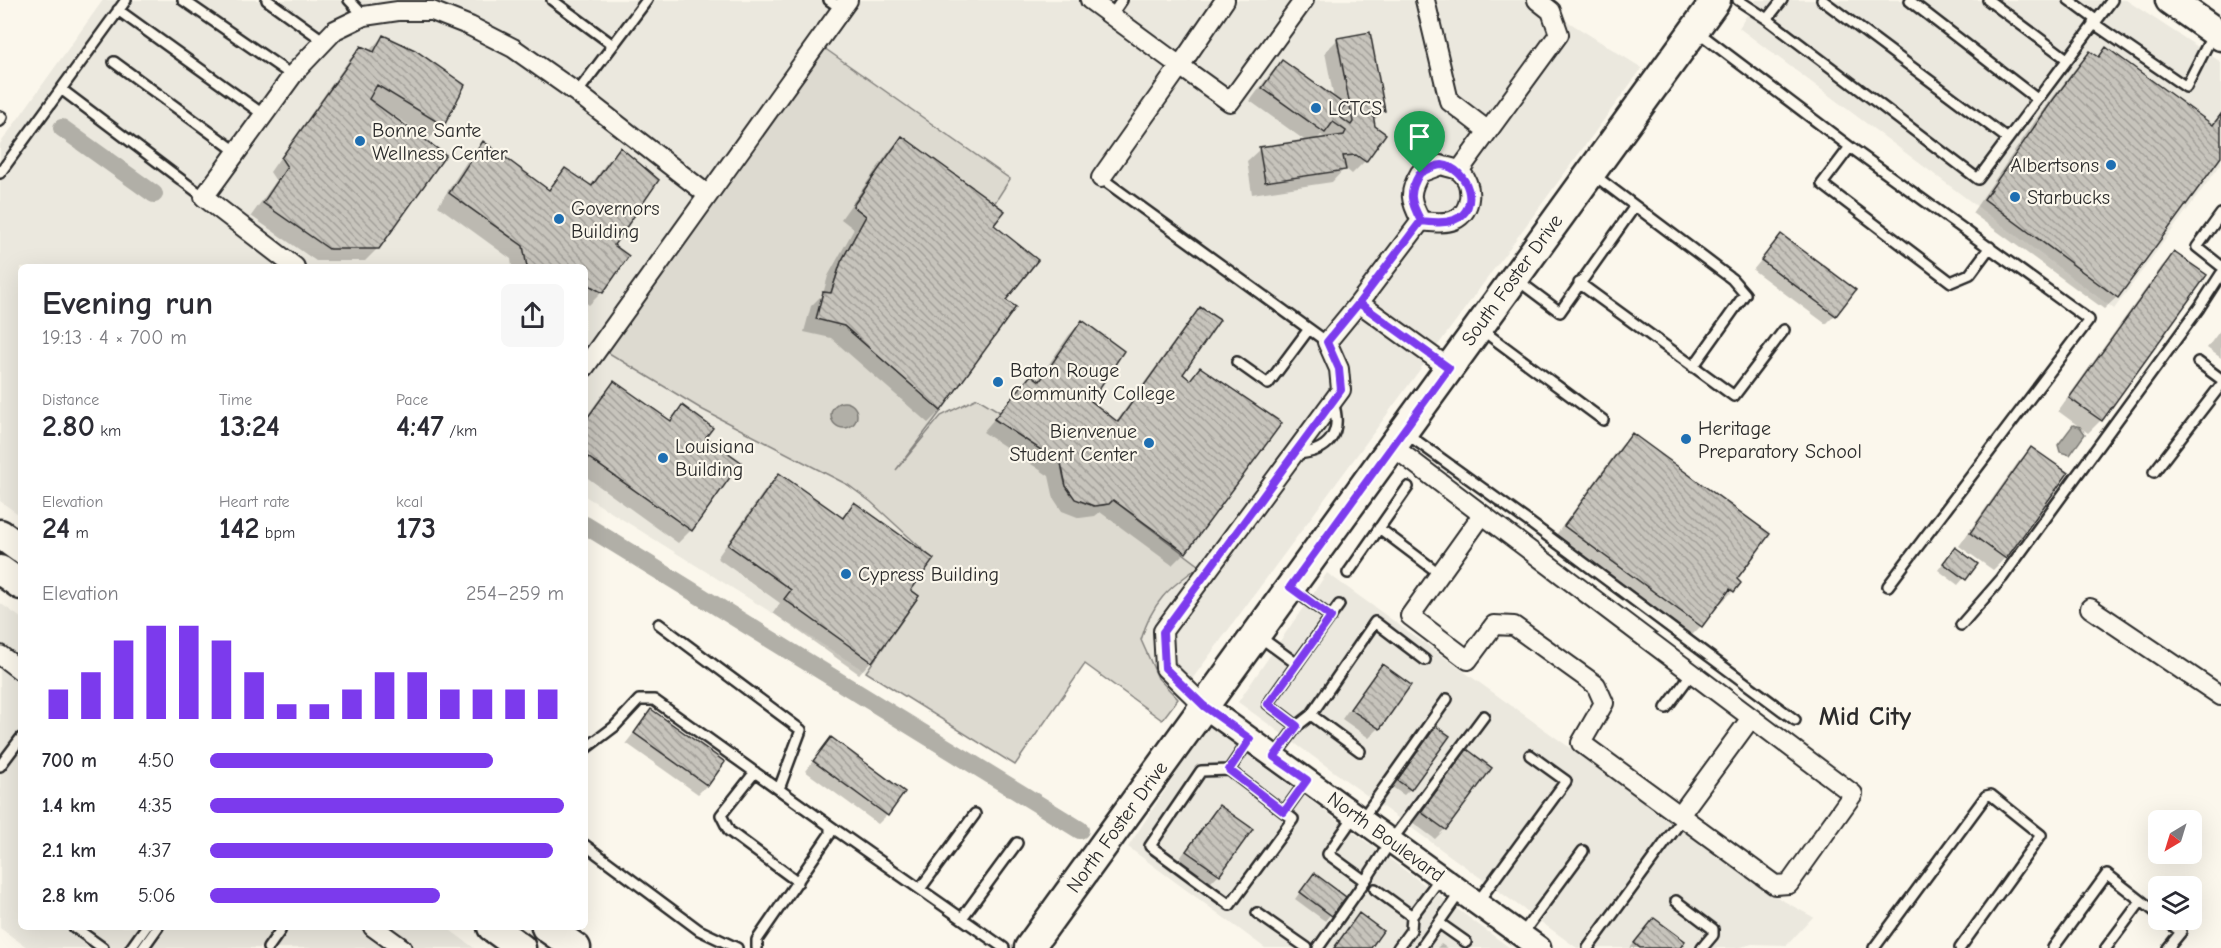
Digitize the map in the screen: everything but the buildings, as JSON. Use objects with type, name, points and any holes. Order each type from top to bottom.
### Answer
[{"type":"main road","name":"South Foster Drive","points":[[1204,706],[1716,0]]},
{"type":"main road","points":[[2170,0],[2219,30]]},
{"type":"main road","points":[[0,534],[18,547]]},
{"type":"main road","points":[[0,570],[18,583]]},
{"type":"main road","name":"North Foster Drive","points":[[1024,948],[1086,870],[1204,706]]},
{"type":"main road","points":[[496,930],[521,948]]},
{"type":"main road","points":[[550,930],[576,948]]},
{"type":"street","points":[[1090,0],[1230,102],[1304,0]]},
{"type":"street","points":[[1101,178],[1224,0]]},
{"type":"street","points":[[1425,0],[1449,101],[1488,131]]},
{"type":"street","points":[[1459,171],[1560,34],[1551,11],[1537,0]]},
{"type":"street","points":[[588,363],[708,195],[840,3]]},
{"type":"street","points":[[291,264],[204,197],[293,76],[335,30],[364,16],[427,6],[432,11],[513,48],[577,93],[708,195]]},
{"type":"street","points":[[1441,165],[1459,171],[1469,188],[1468,206],[1456,219],[1440,223],[1421,221],[1413,207],[1411,188],[1420,173],[1441,165]]},
{"type":"street","points":[[1204,706],[1165,668],[1163,632],[1341,390],[1339,369],[1327,342],[1421,221]]},
{"type":"street","points":[[1359,303],[1449,368]]},
{"type":"street","points":[[1397,439],[1482,515],[1853,794],[1789,884],[1775,885],[1581,743],[1604,703],[1596,685],[1514,626],[1494,625],[1468,660],[1410,616],[1482,515]]},
{"type":"street","points":[[2090,608],[2221,696]]},
{"type":"street","points":[[0,655],[18,669]]},
{"type":"street","name":"North Boulevard","points":[[1204,706],[1442,877],[1529,943]]},
{"type":"street","points":[[1682,817],[1752,718]]},
{"type":"street","points":[[377,930],[402,948]]},
{"type":"lane","points":[[0,173],[126,0]]},
{"type":"lane","points":[[183,0],[293,76]]},
{"type":"lane","points":[[267,0],[324,41]]},
{"type":"lane","points":[[349,0],[364,16]]},
{"type":"lane","points":[[552,0],[613,45]]},
{"type":"lane","points":[[577,93],[647,0]]},
{"type":"lane","points":[[1111,16],[1122,0]]},
{"type":"lane","points":[[1738,0],[1767,19],[1978,179],[2112,0]]},
{"type":"lane","points":[[1767,19],[1782,0]]},
{"type":"lane","points":[[1822,0],[2008,139]]},
{"type":"lane","points":[[1910,0],[2037,99]]},
{"type":"lane","points":[[1988,0],[2067,59]]},
{"type":"lane","points":[[2069,0],[2095,22],[2186,87],[2219,30]]},
{"type":"lane","points":[[118,10],[264,115]]},
{"type":"lane","points":[[1695,29],[1850,147],[2090,320],[1888,586]]},
{"type":"lane","points":[[114,62],[237,152]]},
{"type":"lane","points":[[61,89],[204,197]]},
{"type":"lane","points":[[0,116],[2,117],[0,121]]},
{"type":"lane","points":[[1850,147],[1822,184],[1951,282],[1970,274],[1990,247]]},
{"type":"lane","points":[[1591,172],[1732,279],[1745,294],[1693,367]]},
{"type":"lane","points":[[1101,178],[1327,342]]},
{"type":"lane","points":[[1514,278],[1560,312],[1635,206]]},
{"type":"lane","points":[[2221,214],[2197,247],[2221,266]]},
{"type":"lane","points":[[1961,625],[2002,578],[2199,308],[2221,274]]},
{"type":"lane","points":[[1579,284],[1734,396],[1784,330]]},
{"type":"lane","points":[[1478,328],[1603,420]]},
{"type":"lane","points":[[1237,362],[1268,384],[1309,329]]},
{"type":"lane","points":[[2198,362],[2221,379]]},
{"type":"lane","points":[[2154,472],[2221,385]]},
{"type":"lane","points":[[1397,439],[1529,522],[1794,720]]},
{"type":"lane","points":[[1348,573],[1408,487]]},
{"type":"lane","points":[[1379,528],[1440,574]]},
{"type":"lane","points":[[1290,587],[1331,617]]},
{"type":"lane","points":[[1297,726],[1268,704],[1339,605]]},
{"type":"lane","points":[[1274,757],[1297,726],[1311,715],[1375,622],[1425,660]]},
{"type":"lane","points":[[659,624],[801,730],[779,789]]},
{"type":"lane","points":[[1256,634],[1297,664]]},
{"type":"lane","points":[[1666,708],[1692,673]]},
{"type":"lane","points":[[1365,882],[1328,854],[1447,699]]},
{"type":"lane","points":[[588,747],[614,727],[639,700],[654,700],[920,890],[962,918],[1024,948]]},
{"type":"lane","points":[[1311,715],[1360,751]]},
{"type":"lane","points":[[1318,948],[1391,841],[1484,716]]},
{"type":"lane","points":[[1229,770],[1250,739]]},
{"type":"lane","points":[[0,766],[17,751]]},
{"type":"lane","points":[[1421,948],[1439,923],[1469,897],[1566,782],[1530,755]]},
{"type":"lane","points":[[1229,770],[1293,819],[1230,904],[1150,846],[1201,771],[1229,770]]},
{"type":"lane","points":[[755,772],[721,815],[729,831],[798,882]]},
{"type":"lane","points":[[1284,812],[1307,780]]},
{"type":"lane","points":[[1874,948],[1986,796],[1991,795],[2042,835],[1960,948]]},
{"type":"lane","points":[[920,890],[975,814]]},
{"type":"lane","points":[[1588,948],[1682,817]]},
{"type":"lane","points":[[758,948],[757,940],[830,834],[830,826]]},
{"type":"lane","points":[[962,918],[1017,843]]},
{"type":"lane","points":[[588,847],[699,930],[737,948]]},
{"type":"lane","points":[[1529,943],[1583,851]]},
{"type":"lane","points":[[2053,948],[2107,874],[2148,906]]},
{"type":"lane","points":[[1398,948],[1411,930],[1412,916],[1442,877]]},
{"type":"lane","points":[[1376,889],[1412,916]]},
{"type":"lane","points":[[1676,901],[1713,929],[1713,935],[1702,948]]},
{"type":"lane","points":[[2106,948],[2141,901]]},
{"type":"lane","points":[[1257,913],[1307,948]]},
{"type":"lane","points":[[1439,923],[1466,942]]},
{"type":"lane","points":[[78,930],[103,948]]},
{"type":"lane","points":[[131,948],[144,930]]},
{"type":"lane","points":[[143,948],[156,930]]},
{"type":"lane","points":[[268,948],[280,930]]},
{"type":"lane","points":[[2168,948],[2181,932],[2178,930]]},
{"type":"shaded area","name":"Baton Rouge Community College","points":[[103,0],[1538,0],[1551,11],[1642,68],[1162,720],[1085,664],[1015,765],[588,498],[588,264],[18,264],[18,514],[0,501],[0,144]]},
{"type":"shaded area","points":[[1756,0],[2126,0],[2221,62],[2221,164],[2114,309],[1739,28]]},
{"type":"shaded area","points":[[817,43],[1010,179],[994,204],[902,136],[853,205],[866,216],[841,262],[831,293],[823,292],[844,326],[941,411],[896,470],[941,416],[977,398],[1000,412],[994,419],[1061,463],[1066,485],[1081,502],[1101,505],[1113,500],[1200,566],[1163,597],[1150,616],[1141,640],[1158,678],[1178,699],[1162,720],[1085,664],[1015,765],[866,672],[919,596],[911,590],[933,559],[871,502],[848,485],[703,410],[599,347]]},
{"type":"shaded area","points":[[844,402],[853,406],[857,415],[853,424],[844,428],[835,424],[831,415],[835,406]]},
{"type":"shaded area","points":[[2073,425],[2080,427],[2085,434],[2070,455],[2060,452],[2058,445]]},
{"type":"shaded area","points":[[1327,573],[1780,899],[1813,917],[1787,945],[1752,944],[1738,948],[1577,948],[1238,702]]},
{"type":"shaded area","points":[[0,603],[18,616],[18,930],[450,930],[474,948],[28,948],[0,928]]},
{"type":"shaded area","points":[[1208,725],[1510,948],[1265,948],[1128,847]]},
{"type":"waterway","points":[[62,128],[154,194]]},
{"type":"waterway","points":[[588,527],[1080,830]]},
{"type":"place","name":"LCTCS","points":[[1316,108]]},
{"type":"place","name":"Bonne Sante Wellness Center","points":[[360,141]]},
{"type":"place","name":"Albertsons","points":[[2111,165]]},
{"type":"place","name":"Starbucks","points":[[2015,197]]},
{"type":"place","name":"Governors Building","points":[[559,219]]},
{"type":"place","name":"Baton Rouge Community College","points":[[998,382]]},
{"type":"place","name":"Heritage Preparatory School","points":[[1686,439]]},
{"type":"place","name":"Bienvenue Student Center","points":[[1149,443]]},
{"type":"place","name":"Louisiana Building","points":[[663,458]]},
{"type":"place","name":"Cypress Building","points":[[846,574]]},
{"type":"district","name":"Mid City","points":[[1865,717]]},
{"type":"route","points":[[1420,173],[1411,188],[1413,207],[1421,221],[1327,342],[1339,369],[1341,390],[1163,632],[1165,668],[1204,706],[1250,739],[1229,770],[1284,812],[1307,780],[1274,757],[1297,726],[1268,704],[1331,617],[1290,587],[1449,368],[1359,303],[1421,221],[1440,223],[1456,219],[1468,206],[1469,188],[1459,171],[1441,165],[1420,173]]}]
